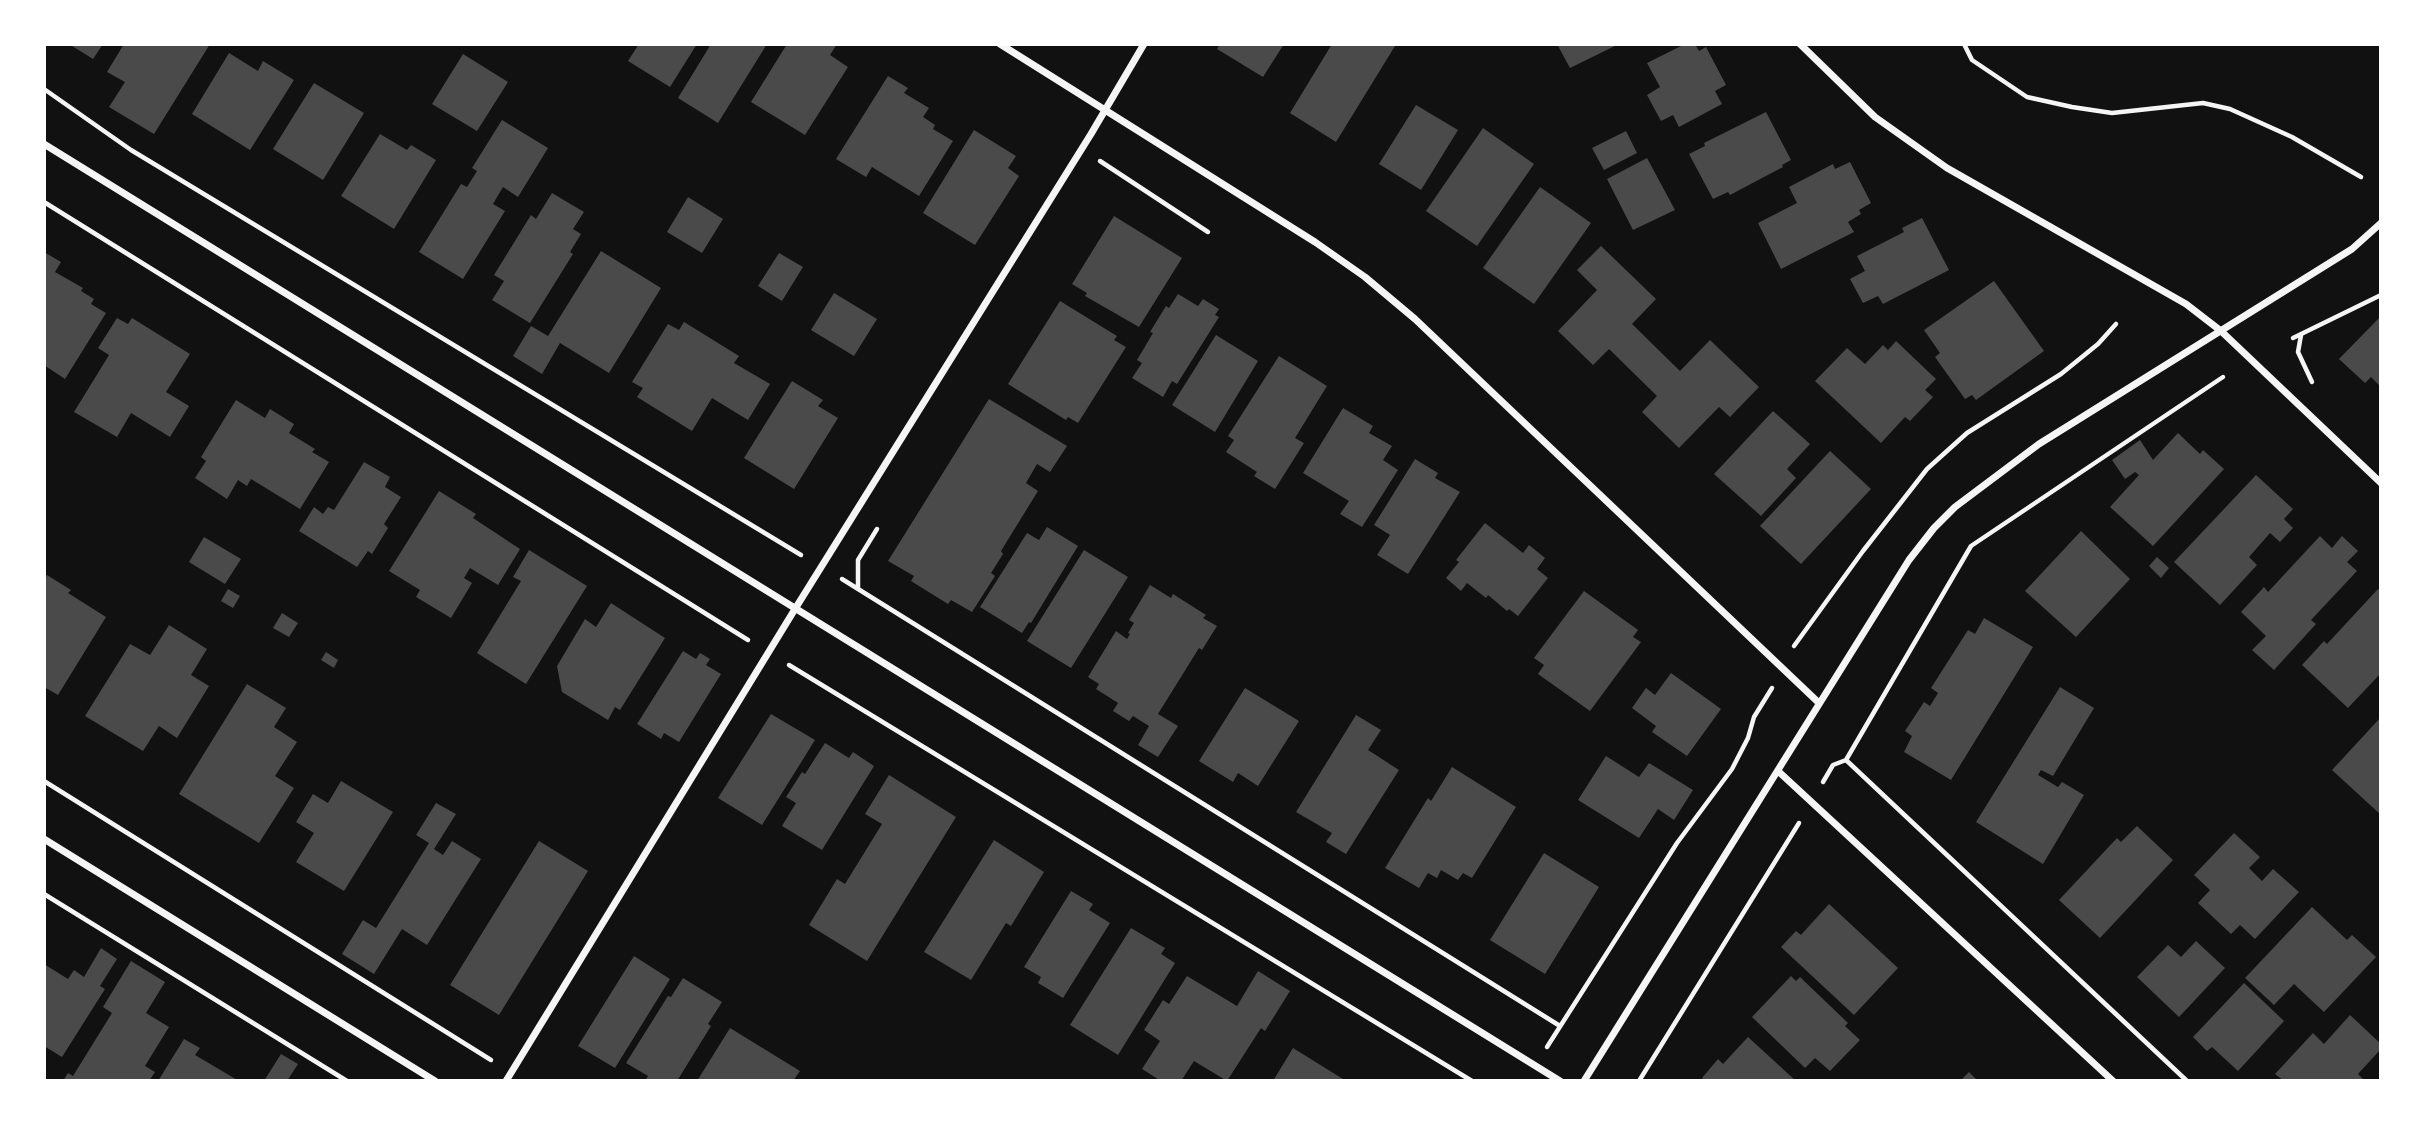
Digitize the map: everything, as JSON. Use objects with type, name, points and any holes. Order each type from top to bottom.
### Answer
[{"type":"street","points":[[1000,44],[1315,242],[1375,286],[1415,319],[1819,703]]},
{"type":"street","points":[[506,1081],[1144,44]]},
{"type":"street","points":[[1800,44],[1875,117],[1947,168],[2186,304],[2221,331],[2381,483]]},
{"type":"street","points":[[44,144],[1560,1081]]},
{"type":"street","points":[[1584,1081],[1909,560],[1934,528],[1955,507],[2039,443],[2352,249],[2381,223]]},
{"type":"street","points":[[1778,771],[2113,1081]]},
{"type":"street","points":[[44,839],[435,1081]]},
{"type":"path","points":[[1964,44],[1972,60],[2027,97],[2112,113],[2203,103],[2230,109],[2292,137],[2361,177]]},
{"type":"path","points":[[44,89],[131,150],[805,558]]},
{"type":"path","points":[[1097,159],[1208,232]]},
{"type":"path","points":[[44,202],[750,641]]},
{"type":"path","points":[[2293,338],[2381,295]]},
{"type":"path","points":[[1799,636],[1927,469],[1968,433],[2061,374],[2098,344],[2116,324]]},
{"type":"path","points":[[2301,335],[2298,352],[2313,383]]},
{"type":"path","points":[[1833,765],[1846,760],[1971,546],[2223,377]]},
{"type":"path","points":[[858,589],[858,560],[879,525]]},
{"type":"path","points":[[839,578],[1560,1026]]},
{"type":"path","points":[[787,664],[1472,1081]]},
{"type":"path","points":[[1553,1037],[1677,843],[1732,769],[1748,738],[1754,717],[1767,697]]},
{"type":"path","points":[[1846,760],[2188,1081]]},
{"type":"path","points":[[44,781],[496,1062]]},
{"type":"path","points":[[1639,1081],[1793,835]]},
{"type":"path","points":[[44,894],[347,1081]]},
{"type":"building","points":[[69,44],[103,44],[93,59]]},
{"type":"building","points":[[124,44],[210,44],[154,134],[109,107],[125,82],[107,72]]},
{"type":"building","points":[[639,44],[697,44],[670,87],[628,61]]},
{"type":"building","points":[[711,44],[767,44],[718,123],[678,98]]},
{"type":"building","points":[[787,44],[837,44],[830,55],[848,67],[805,135],[751,102]]},
{"type":"building","points":[[1220,44],[1284,44],[1263,77],[1217,49]]},
{"type":"building","points":[[1332,44],[1395,46],[1336,142],[1290,113]]},
{"type":"building","points":[[1557,44],[1619,44],[1570,68]]},
{"type":"building","points":[[1685,44],[1695,44],[1699,51],[1706,47],[1726,85],[1715,91],[1722,104],[1679,127],[1673,115],[1661,121],[1647,95],[1660,87],[1647,63]]},
{"type":"building","points":[[229,53],[258,71],[263,61],[294,80],[250,150],[192,114]]},
{"type":"building","points":[[463,54],[508,82],[477,131],[432,104]]},
{"type":"building","points":[[888,76],[908,88],[904,93],[929,108],[923,117],[935,125],[933,129],[953,141],[919,196],[872,167],[866,177],[836,159]]},
{"type":"building","points":[[314,83],[364,113],[323,180],[273,149]]},
{"type":"building","points":[[1416,105],[1458,130],[1421,190],[1379,164]]},
{"type":"building","points":[[1766,112],[1791,160],[1730,195],[1728,192],[1713,199],[1689,154],[1705,146],[1704,143]]},
{"type":"building","points":[[502,120],[548,148],[518,197],[503,187],[493,204],[505,211],[463,279],[419,252],[461,184],[467,187],[477,171],[472,168]]},
{"type":"building","points":[[1483,128],[1534,164],[1477,246],[1426,211]]},
{"type":"building","points":[[974,130],[1016,156],[1008,168],[1019,176],[975,245],[923,213]]},
{"type":"building","points":[[1626,131],[1637,153],[1604,170],[1592,148]]},
{"type":"building","points":[[380,134],[407,150],[411,145],[436,160],[394,229],[341,196]]},
{"type":"building","points":[[1647,158],[1675,210],[1633,230],[1607,179]]},
{"type":"building","points":[[1850,162],[1871,203],[1859,210],[1861,214],[1848,222],[1854,232],[1781,269],[1758,223],[1797,203],[1789,187],[1833,164],[1835,169]]},
{"type":"building","points":[[1540,187],[1591,223],[1534,304],[1483,268]]},
{"type":"building","points":[[552,193],[584,212],[573,229],[581,234],[570,252],[573,254],[530,323],[492,300],[504,281],[494,275],[531,215],[536,219]]},
{"type":"building","points":[[688,197],[723,219],[702,253],[667,232]]},
{"type":"building","points":[[1114,216],[1182,258],[1139,327],[1085,296],[1087,293],[1072,284]]},
{"type":"building","points":[[1922,218],[1949,270],[1883,304],[1878,296],[1863,303],[1850,279],[1865,271],[1857,256],[1904,232],[1902,228]]},
{"type":"building","points":[[1601,246],[1656,299],[1632,324],[1680,371],[1710,340],[1759,387],[1730,417],[1719,407],[1679,448],[1642,412],[1657,396],[1609,349],[1593,365],[1558,331],[1597,290],[1577,270]]},
{"type":"building","points":[[601,251],[661,288],[609,373],[560,343],[542,374],[513,356],[531,326],[548,336]]},
{"type":"building","points":[[44,252],[61,262],[55,272],[83,288],[81,291],[94,299],[91,304],[106,313],[65,379],[44,365]]},
{"type":"building","points":[[779,253],[803,267],[782,301],[758,286]]},
{"type":"building","points":[[1994,281],[2044,351],[1976,400],[1972,395],[1965,399],[1935,357],[1940,353],[1924,330]]},
{"type":"building","points":[[834,293],[877,319],[854,356],[811,330]]},
{"type":"building","points":[[1178,294],[1198,306],[1203,299],[1219,309],[1215,315],[1219,317],[1177,384],[1172,381],[1163,397],[1132,378],[1142,363],[1137,360],[1153,333],[1150,332],[1166,306],[1169,308]]},
{"type":"building","points":[[1060,301],[1117,336],[1114,340],[1126,347],[1078,423],[1068,417],[1066,420],[1008,384]]},
{"type":"building","points":[[117,318],[128,324],[132,318],[190,354],[166,392],[189,406],[170,437],[131,413],[117,437],[74,412],[109,355],[98,348]]},
{"type":"building","points":[[2379,318],[2381,387],[2371,377],[2365,383],[2339,359]]},
{"type":"building","points":[[684,322],[739,356],[734,363],[770,384],[748,420],[712,398],[692,431],[637,397],[643,388],[632,382],[668,324],[679,330]]},
{"type":"building","points":[[1216,335],[1258,361],[1215,432],[1172,405]]},
{"type":"building","points":[[1896,341],[1936,379],[1925,390],[1933,397],[1910,421],[1905,417],[1881,443],[1815,381],[1847,348],[1865,364],[1883,345],[1888,350]]},
{"type":"building","points":[[1279,356],[1327,386],[1295,438],[1304,443],[1275,489],[1254,476],[1257,472],[1226,452],[1234,440],[1228,436]]},
{"type":"building","points":[[792,381],[823,400],[818,406],[838,418],[794,489],[744,458]]},
{"type":"building","points":[[989,399],[1067,446],[1050,472],[1037,464],[1026,483],[1038,491],[1001,551],[1003,554],[991,573],[995,576],[972,612],[951,600],[948,604],[911,581],[914,576],[888,561]]},
{"type":"building","points":[[236,400],[265,418],[270,409],[294,424],[289,433],[315,449],[312,452],[329,462],[300,509],[251,479],[247,486],[238,480],[227,499],[195,478],[206,461],[201,457]]},
{"type":"building","points":[[1343,408],[1373,426],[1369,433],[1392,446],[1383,460],[1398,470],[1362,527],[1340,514],[1349,501],[1303,473]]},
{"type":"building","points":[[1773,411],[1810,444],[1787,469],[1796,478],[1761,516],[1714,474]]},
{"type":"building","points":[[2178,433],[2200,454],[2203,450],[2224,469],[2153,546],[2110,507],[2139,475],[2135,472],[2125,479],[2112,460],[2140,440],[2153,460]]},
{"type":"building","points":[[1830,451],[1871,489],[1801,564],[1760,526]]},
{"type":"building","points":[[1415,459],[1438,473],[1435,478],[1460,492],[1408,574],[1377,555],[1390,535],[1374,525]]},
{"type":"building","points":[[364,462],[390,477],[385,487],[401,497],[384,524],[388,528],[372,554],[368,551],[357,567],[299,531],[314,507],[323,514],[328,507],[334,510]]},
{"type":"building","points":[[2256,475],[2293,509],[2284,519],[2293,528],[2280,542],[2270,533],[2249,557],[2257,565],[2220,605],[2174,562]]},
{"type":"building","points":[[439,491],[476,514],[473,518],[520,549],[498,585],[470,568],[464,578],[472,583],[451,618],[416,597],[420,590],[389,571]]},
{"type":"building","points":[[1485,523],[1523,553],[1529,545],[1545,558],[1537,569],[1548,578],[1518,616],[1509,609],[1507,611],[1488,595],[1486,598],[1467,583],[1461,591],[1446,578],[1459,562],[1456,560]]},
{"type":"building","points":[[1047,527],[1078,546],[1031,623],[1029,622],[1022,633],[980,607],[1027,533],[1039,540]]},
{"type":"building","points":[[2081,531],[2130,579],[2076,637],[2025,591]]},
{"type":"building","points":[[2320,536],[2332,548],[2342,536],[2358,551],[2347,562],[2357,571],[2311,620],[2316,624],[2274,670],[2252,650],[2266,636],[2241,612],[2264,587],[2268,592]]},
{"type":"building","points":[[204,537],[241,559],[225,584],[189,562]]},
{"type":"building","points":[[529,550],[587,586],[526,684],[477,653],[521,581],[513,577]]},
{"type":"building","points":[[1084,550],[1128,577],[1071,668],[1027,641]]},
{"type":"building","points":[[2157,557],[2169,568],[2161,578],[2149,566]]},
{"type":"building","points":[[47,575],[71,590],[68,593],[106,617],[58,695],[44,687],[44,581]]},
{"type":"building","points":[[1150,585],[1171,598],[1173,594],[1206,615],[1203,618],[1217,626],[1202,650],[1199,648],[1158,714],[1178,726],[1158,757],[1138,745],[1149,726],[1133,716],[1129,721],[1113,711],[1118,703],[1096,689],[1099,684],[1088,677],[1116,631],[1127,639],[1134,623],[1129,620]]},
{"type":"building","points":[[228,589],[240,596],[233,608],[221,601]]},
{"type":"building","points":[[2378,589],[2381,592],[2381,673],[2348,708],[2302,665],[2324,641],[2327,644]]},
{"type":"building","points":[[1584,591],[1638,630],[1633,637],[1641,642],[1590,711],[1538,674],[1544,665],[1534,658]]},
{"type":"building","points":[[611,603],[665,638],[620,710],[615,707],[608,720],[562,692],[557,666],[585,619],[596,627]]},
{"type":"building","points":[[282,613],[298,623],[289,637],[273,628]]},
{"type":"building","points":[[1984,618],[2033,647],[1951,780],[1904,752],[1912,736],[1905,731],[1924,702],[1930,706],[1938,693],[1931,688],[1968,630],[1975,634]]},
{"type":"building","points":[[169,625],[207,649],[191,675],[209,686],[177,738],[159,726],[143,751],[85,716],[130,644],[150,655]]},
{"type":"building","points":[[683,651],[696,659],[700,653],[710,659],[706,665],[721,674],[679,742],[664,733],[661,739],[637,724]]},
{"type":"building","points":[[326,652],[338,660],[334,668],[321,660]]},
{"type":"building","points":[[1671,673],[1721,709],[1687,756],[1652,732],[1656,726],[1632,708],[1646,688],[1655,695]]},
{"type":"building","points":[[247,684],[286,708],[274,727],[297,742],[275,776],[294,788],[259,843],[179,794]]},
{"type":"building","points":[[2060,687],[2094,708],[2053,776],[2041,770],[2038,775],[2058,787],[2062,782],[2084,795],[2043,864],[1976,822]]},
{"type":"building","points":[[1245,688],[1299,721],[1258,786],[1238,773],[1233,782],[1199,761]]},
{"type":"building","points":[[771,714],[815,740],[762,825],[718,798]]},
{"type":"building","points":[[1356,715],[1381,730],[1368,750],[1399,770],[1346,854],[1326,842],[1332,833],[1296,812]]},
{"type":"building","points":[[2381,717],[2381,815],[2332,770]]},
{"type":"building","points":[[825,743],[849,758],[853,752],[874,766],[822,850],[782,826],[796,803],[786,797]]},
{"type":"building","points":[[1606,756],[1639,777],[1649,763],[1693,790],[1674,820],[1658,809],[1639,838],[1578,800]]},
{"type":"building","points":[[1452,767],[1516,807],[1472,878],[1463,873],[1458,880],[1441,870],[1437,878],[1428,873],[1419,888],[1385,868],[1428,798],[1431,801]]},
{"type":"building","points":[[889,775],[956,817],[867,961],[809,925],[837,879],[845,884],[882,824],[865,814]]},
{"type":"building","points":[[341,781],[393,812],[344,891],[296,862],[314,833],[296,822],[313,794],[328,803]]},
{"type":"building","points":[[436,803],[456,814],[434,849],[443,855],[452,841],[481,859],[427,945],[402,929],[374,974],[342,954],[363,920],[376,928],[429,843],[416,835]]},
{"type":"building","points":[[2137,826],[2173,860],[2100,938],[2059,900],[2117,838],[2121,842]]},
{"type":"building","points":[[2234,833],[2260,857],[2249,868],[2262,881],[2273,869],[2299,892],[2255,939],[2240,925],[2231,934],[2198,903],[2210,890],[2194,875]]},
{"type":"building","points":[[994,840],[1044,872],[1011,926],[1006,923],[971,980],[924,952]]},
{"type":"building","points":[[539,841],[588,871],[499,1015],[450,985]]},
{"type":"building","points":[[1544,853],[1599,887],[1545,974],[1490,940]]},
{"type":"building","points":[[1071,891],[1093,904],[1089,910],[1110,923],[1063,998],[1038,983],[1041,977],[1024,967]]},
{"type":"building","points":[[1829,904],[1898,968],[1854,1015],[1781,947],[1796,931],[1801,935]]},
{"type":"building","points":[[2312,907],[2347,940],[2352,935],[2376,957],[2324,1012],[2294,984],[2274,1005],[2245,978]]},
{"type":"building","points":[[1131,928],[1165,948],[1161,954],[1175,963],[1118,1055],[1070,1025]]},
{"type":"building","points":[[2196,941],[2225,968],[2179,1017],[2137,977],[2168,945],[2181,957]]},
{"type":"building","points":[[101,948],[117,959],[100,986],[105,989],[62,1057],[44,1046],[44,964],[68,979],[74,970],[84,977]]},
{"type":"building","points":[[634,956],[670,979],[615,1068],[578,1046]]},
{"type":"building","points":[[131,961],[165,982],[146,1013],[169,1027],[145,1066],[155,1072],[149,1081],[63,1081],[68,1073],[73,1076],[112,1013],[103,1007]]},
{"type":"building","points":[[1258,971],[1290,991],[1265,1031],[1261,1028],[1227,1081],[1194,1061],[1181,1081],[1161,1081],[1142,1069],[1160,1041],[1144,1030],[1163,1000],[1169,1004],[1187,976],[1237,1006]]},
{"type":"building","points":[[1791,976],[1796,981],[1800,977],[1848,1023],[1845,1026],[1860,1040],[1830,1071],[1815,1058],[1805,1068],[1752,1017]]},
{"type":"building","points":[[683,978],[722,1002],[708,1024],[711,1026],[677,1081],[645,1081],[648,1076],[626,1063],[668,996],[671,997]]},
{"type":"building","points":[[2244,983],[2284,1021],[2238,1071],[2212,1047],[2207,1051],[2193,1037]]},
{"type":"building","points":[[2350,1015],[2381,1044],[2381,1049],[2358,1074],[2365,1081],[2284,1081],[2275,1074],[2313,1033],[2324,1044]]},
{"type":"building","points":[[730,1028],[800,1071],[793,1081],[697,1081]]},
{"type":"building","points":[[1748,1037],[1796,1081],[1705,1081],[1702,1078],[1718,1059],[1723,1064]]},
{"type":"building","points":[[184,1039],[200,1048],[195,1055],[239,1081],[158,1081]]},
{"type":"building","points":[[1293,1048],[1343,1079],[1342,1081],[1273,1081]]},
{"type":"building","points":[[281,1054],[298,1064],[287,1081],[264,1081]]},
{"type":"building","points":[[1969,1072],[1978,1081],[1960,1081]]}]
